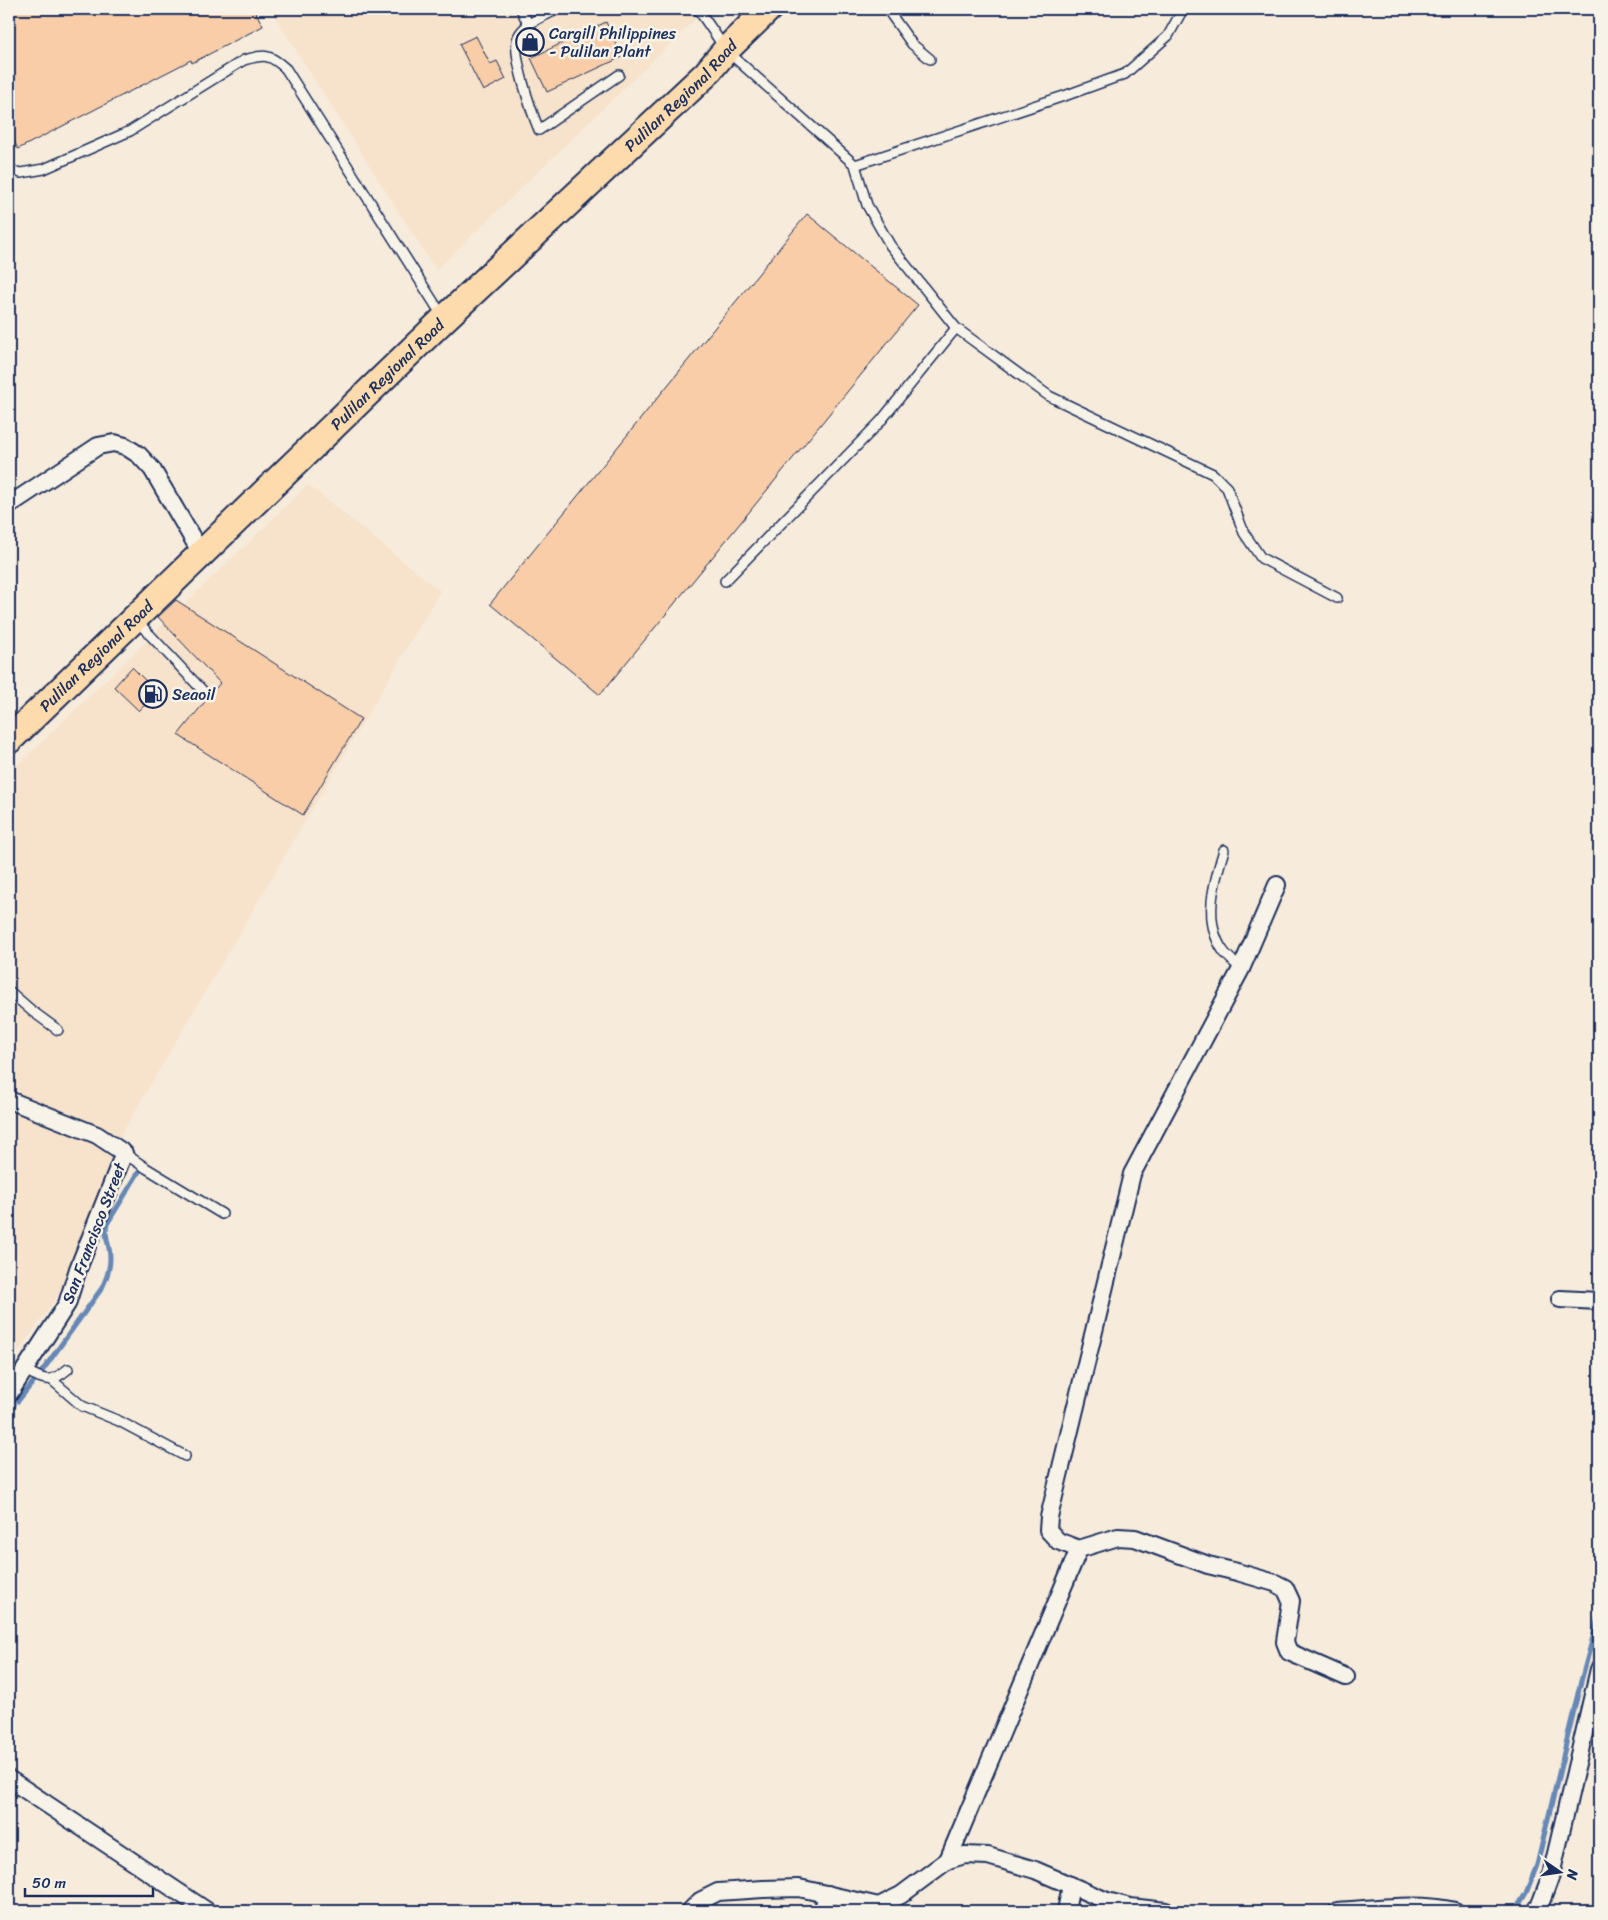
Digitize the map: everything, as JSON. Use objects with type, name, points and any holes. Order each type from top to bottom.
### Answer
[{"type":"main road","name":"Pulilan Regional Road","points":[[9,740],[444,319],[706,74],[726,50],[768,9]]},
{"type":"street","points":[[9,505],[92,449],[114,443],[125,446],[139,455],[152,469],[201,553]]},
{"type":"street","points":[[1277,885],[1241,969],[1132,1174],[1049,1518],[1048,1530],[1058,1541],[1079,1549],[1118,1537],[1135,1538],[1208,1566],[1275,1583],[1285,1588],[1290,1600],[1285,1642],[1289,1652],[1346,1676]]},
{"type":"street","name":"San Francisco Street","points":[[9,1100],[97,1135],[124,1153],[78,1269],[67,1304],[9,1394]]},
{"type":"street","points":[[1560,1299],[1599,1300]]},
{"type":"street","points":[[948,1860],[1079,1549]]},
{"type":"street","points":[[1536,1911],[1551,1875],[1599,1668]]},
{"type":"street","points":[[9,1779],[207,1911]]},
{"type":"street","points":[[690,1911],[700,1901],[718,1892],[799,1888],[878,1906],[901,1895],[948,1860],[965,1855],[988,1856],[1034,1870],[1107,1901],[1130,1907],[1166,1911]]},
{"type":"street","points":[[1066,1911],[1071,1886]]},
{"type":"street","points":[[822,1911],[828,1894]]},
{"type":"street","points":[[1337,1911],[1403,1907],[1455,1911]]},
{"type":"lane","points":[[521,9],[528,24]]},
{"type":"lane","points":[[558,9],[528,24],[518,38],[525,93],[539,130],[619,75]]},
{"type":"lane","points":[[698,9],[726,50],[855,166],[867,205],[890,245],[956,328],[1049,396],[1213,474],[1227,488],[1244,533],[1261,558],[1337,598]]},
{"type":"lane","points":[[887,9],[912,44],[930,59]]},
{"type":"lane","points":[[855,166],[1068,96],[1125,74],[1168,36],[1183,9]]},
{"type":"lane","points":[[9,170],[21,173],[44,169],[130,131],[244,60],[258,56],[274,57],[286,69],[444,319]]},
{"type":"lane","points":[[725,581],[880,422],[956,328]]},
{"type":"lane","points":[[135,619],[204,692]]},
{"type":"lane","points":[[1224,850],[1216,876],[1211,906],[1215,931],[1224,951],[1241,969]]},
{"type":"lane","points":[[9,991],[58,1030]]},
{"type":"lane","points":[[124,1153],[222,1214]]},
{"type":"lane","points":[[25,1370],[46,1380],[52,1380],[68,1369]]},
{"type":"lane","points":[[52,1380],[82,1406],[119,1421],[185,1456]]},
{"type":"shaded area","points":[[270,9],[706,9],[436,270]]},
{"type":"shaded area","points":[[308,485],[440,591],[122,1133],[59,1294],[9,1364],[9,774]]},
{"type":"building","points":[[9,9],[254,9],[263,26],[192,63],[191,60],[18,149],[9,131]]},
{"type":"building","points":[[606,22],[622,57],[547,92],[531,58]]},
{"type":"building","points":[[476,36],[490,64],[497,61],[506,79],[483,91],[459,44]]},
{"type":"building","points":[[807,214],[918,305],[600,695],[490,604]]},
{"type":"building","points":[[176,600],[361,719],[303,815],[178,735],[220,683],[158,617]]},
{"type":"building","points":[[132,667],[157,692],[139,711],[114,687]]},
{"type":"waterway","points":[[40,1374],[102,1288],[110,1264],[106,1234],[107,1224],[140,1170]]},
{"type":"waterway","points":[[18,1401],[34,1381]]},
{"type":"waterway","points":[[9,1412],[14,1405]]},
{"type":"waterway","points":[[1515,1911],[1526,1893],[1537,1865],[1580,1685],[1599,1615]]},
{"type":"place","name":"Cargill Philippines - Pulilan Plant","points":[[530,42]]},
{"type":"place","name":"Seaoil","points":[[153,694]]}]
